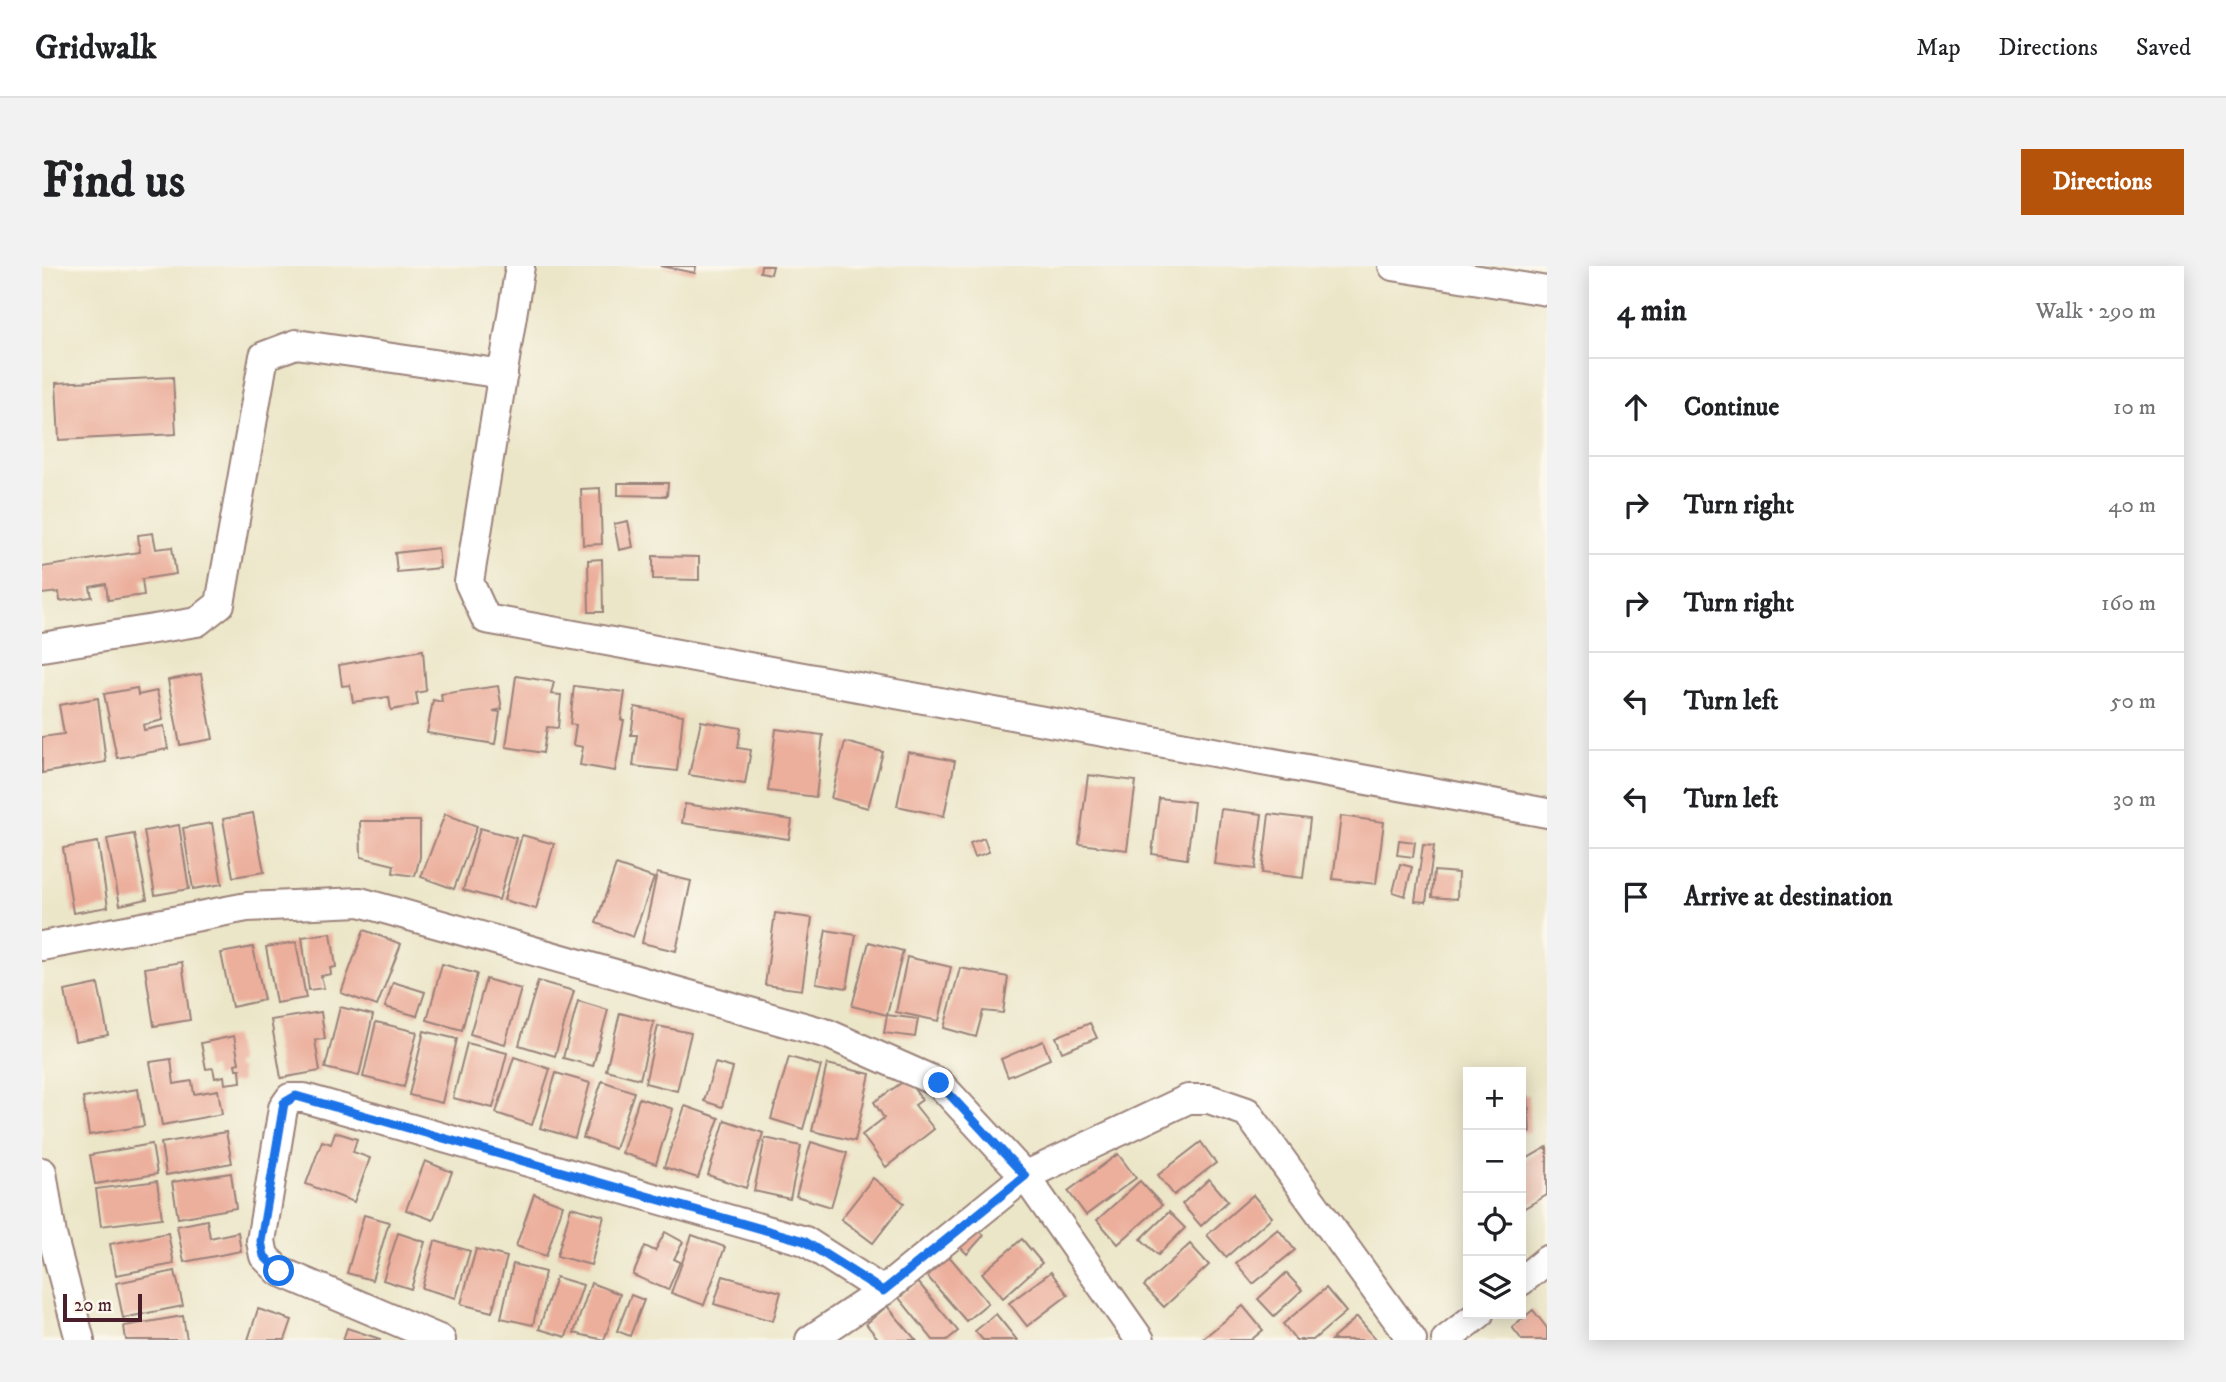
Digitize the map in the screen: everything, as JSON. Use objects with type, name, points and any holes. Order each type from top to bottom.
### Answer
[{"type":"street","points":[[520,266],[469,582],[486,619],[1547,813]]},
{"type":"street","points":[[1393,266],[1547,291]]},
{"type":"street","points":[[42,647],[197,622],[220,604],[264,356],[296,344],[503,374]]},
{"type":"street","points":[[42,946],[247,907],[360,902],[828,1034],[939,1083],[1025,1176],[1131,1337]]},
{"type":"street","points":[[441,1340],[279,1271],[264,1256],[261,1241],[284,1103],[290,1098],[304,1098],[804,1241],[883,1291]]},
{"type":"street","points":[[810,1340],[883,1291],[1025,1176],[1188,1099],[1209,1099],[1247,1112],[1412,1340]]},
{"type":"street","points":[[42,1172],[47,1236],[80,1340]]},
{"type":"street","points":[[1526,1277],[1547,1260]]},
{"type":"street","points":[[1446,1340],[1473,1319]]},
{"type":"building","points":[[660,266],[696,266],[695,273]]},
{"type":"building","points":[[761,266],[773,266],[771,274],[760,272]]},
{"type":"building","points":[[173,377],[176,434],[59,440],[56,383]]},
{"type":"building","points":[[618,483],[668,483],[667,496],[618,495]]},
{"type":"building","points":[[600,488],[602,544],[583,545],[581,489]]},
{"type":"building","points":[[628,521],[633,547],[619,550],[614,524]]},
{"type":"building","points":[[153,533],[156,549],[172,547],[176,574],[142,579],[144,595],[108,600],[106,584],[90,587],[92,597],[60,601],[59,592],[42,594],[42,567],[140,552],[138,535]]},
{"type":"building","points":[[438,548],[440,568],[397,572],[395,553]]},
{"type":"building","points":[[653,556],[699,557],[699,580],[653,579]]},
{"type":"building","points":[[602,559],[603,612],[589,612],[588,560]]},
{"type":"building","points":[[423,650],[426,691],[416,693],[418,705],[391,710],[389,697],[353,702],[350,685],[342,686],[339,665]]},
{"type":"building","points":[[201,674],[213,739],[180,745],[168,680]]},
{"type":"building","points":[[516,676],[554,682],[551,694],[561,695],[558,728],[547,727],[543,753],[506,747]]},
{"type":"building","points":[[498,686],[502,709],[493,711],[500,712],[495,744],[427,733],[433,700],[442,702],[441,694]]},
{"type":"building","points":[[574,686],[625,692],[621,720],[624,720],[615,771],[580,765],[583,747],[573,745],[576,725],[570,724]]},
{"type":"building","points":[[137,688],[138,695],[157,691],[163,720],[143,725],[144,730],[164,726],[168,749],[117,758],[104,694]]},
{"type":"building","points":[[98,698],[106,762],[42,773],[42,737],[64,734],[59,705]]},
{"type":"building","points":[[635,707],[683,715],[677,771],[633,766],[637,735],[631,735]]},
{"type":"building","points":[[701,721],[741,728],[738,748],[751,750],[745,784],[689,775]]},
{"type":"building","points":[[776,729],[823,735],[816,797],[768,791]]},
{"type":"building","points":[[845,742],[883,752],[868,808],[831,798]]},
{"type":"building","points":[[908,752],[955,761],[944,816],[897,806]]},
{"type":"building","points":[[1088,775],[1136,781],[1127,850],[1079,844]]},
{"type":"building","points":[[1159,798],[1194,802],[1187,859],[1152,854]]},
{"type":"building","points":[[685,804],[792,820],[789,839],[682,823]]},
{"type":"building","points":[[1221,809],[1262,814],[1255,869],[1214,864]]},
{"type":"building","points":[[253,813],[264,872],[233,877],[223,819]]},
{"type":"building","points":[[445,814],[477,826],[454,889],[421,877]]},
{"type":"building","points":[[1269,814],[1310,819],[1303,878],[1262,873]]},
{"type":"building","points":[[1341,816],[1384,822],[1376,884],[1333,879]]},
{"type":"building","points":[[360,821],[420,821],[420,857],[415,876],[393,873],[394,865],[361,857]]},
{"type":"building","points":[[212,823],[222,884],[193,889],[183,828]]},
{"type":"building","points":[[179,825],[189,889],[155,895],[144,831]]},
{"type":"building","points":[[480,828],[516,838],[499,900],[463,890]]},
{"type":"building","points":[[134,834],[147,899],[120,905],[107,839]]},
{"type":"building","points":[[522,835],[554,844],[536,909],[504,900]]},
{"type":"building","points":[[984,838],[989,852],[975,857],[970,843]]},
{"type":"building","points":[[1399,840],[1415,842],[1413,857],[1397,855]]},
{"type":"building","points":[[98,842],[108,907],[73,913],[63,848]]},
{"type":"building","points":[[1423,845],[1434,846],[1426,902],[1415,901]]},
{"type":"building","points":[[1400,864],[1412,867],[1405,896],[1393,892]]},
{"type":"building","points":[[616,865],[654,878],[633,937],[596,923]]},
{"type":"building","points":[[1434,871],[1458,873],[1457,899],[1432,897]]},
{"type":"building","points":[[657,873],[691,881],[676,951],[642,943]]},
{"type":"building","points":[[775,913],[812,918],[802,990],[765,985]]},
{"type":"building","points":[[364,930],[401,944],[377,1006],[341,993]]},
{"type":"building","points":[[826,930],[856,935],[847,988],[816,983]]},
{"type":"building","points":[[331,933],[336,967],[330,968],[331,974],[321,976],[324,988],[309,990],[302,937]]},
{"type":"building","points":[[296,942],[306,998],[276,1003],[266,947]]},
{"type":"building","points":[[869,942],[903,951],[887,1015],[852,1006]]},
{"type":"building","points":[[253,947],[264,1000],[232,1007],[221,953]]},
{"type":"building","points":[[907,957],[951,967],[939,1021],[896,1012]]},
{"type":"building","points":[[182,962],[190,1020],[154,1026],[145,968]]},
{"type":"building","points":[[442,964],[477,974],[462,1030],[427,1020]]},
{"type":"building","points":[[960,968],[1008,977],[1003,1013],[983,1011],[976,1037],[944,1028]]},
{"type":"building","points":[[486,979],[521,989],[505,1044],[470,1034]]},
{"type":"building","points":[[538,981],[574,991],[555,1056],[519,1045]]},
{"type":"building","points":[[393,982],[425,992],[417,1016],[385,1007]]},
{"type":"building","points":[[98,984],[108,1035],[75,1041],[65,991]]},
{"type":"building","points":[[578,1001],[608,1010],[593,1066],[563,1058]]},
{"type":"building","points":[[340,1007],[373,1015],[359,1076],[325,1068]]},
{"type":"building","points":[[321,1012],[325,1039],[315,1040],[320,1071],[281,1078],[271,1020]]},
{"type":"building","points":[[620,1013],[654,1022],[640,1079],[606,1070]]},
{"type":"building","points":[[887,1015],[918,1019],[915,1037],[884,1033]]},
{"type":"building","points":[[376,1022],[417,1032],[404,1087],[363,1077]]},
{"type":"building","points":[[1090,1023],[1097,1038],[1062,1052],[1056,1037]]},
{"type":"building","points":[[658,1026],[691,1033],[677,1091],[645,1083]]},
{"type":"building","points":[[424,1031],[457,1039],[442,1103],[409,1095]]},
{"type":"building","points":[[234,1036],[239,1063],[235,1064],[236,1069],[240,1069],[241,1082],[225,1084],[224,1076],[215,1078],[213,1068],[206,1069],[201,1043]]},
{"type":"building","points":[[1043,1041],[1050,1059],[1008,1077],[1001,1059]]},
{"type":"building","points":[[467,1043],[507,1053],[493,1108],[453,1098]]},
{"type":"building","points":[[514,1057],[550,1069],[532,1125],[496,1113]]},
{"type":"building","points":[[789,1057],[821,1066],[803,1129],[771,1119]]},
{"type":"building","points":[[171,1059],[174,1084],[192,1081],[194,1094],[218,1090],[222,1114],[162,1125],[150,1062]]},
{"type":"building","points":[[715,1063],[733,1068],[722,1107],[704,1101]]},
{"type":"building","points":[[827,1064],[870,1074],[855,1141],[812,1131]]},
{"type":"building","points":[[556,1073],[590,1083],[575,1138],[540,1128]]},
{"type":"building","points":[[907,1079],[922,1100],[915,1105],[934,1129],[886,1167],[862,1135],[884,1118],[874,1102]]},
{"type":"building","points":[[602,1081],[634,1092],[615,1149],[583,1138]]},
{"type":"building","points":[[138,1089],[144,1126],[89,1135],[83,1098]]},
{"type":"building","points":[[1526,1095],[1528,1095],[1530,1132],[1526,1132]]},
{"type":"building","points":[[639,1098],[673,1109],[656,1164],[622,1153]]},
{"type":"building","points":[[685,1106],[719,1118],[698,1178],[664,1167]]},
{"type":"building","points":[[725,1120],[763,1133],[746,1188],[708,1175]]},
{"type":"building","points":[[226,1132],[232,1163],[166,1175],[161,1143]]},
{"type":"building","points":[[335,1132],[357,1139],[353,1152],[370,1158],[354,1202],[306,1184],[322,1141],[331,1144]]},
{"type":"building","points":[[765,1138],[801,1146],[790,1199],[754,1191]]},
{"type":"building","points":[[811,1142],[847,1153],[831,1207],[796,1196]]},
{"type":"building","points":[[1201,1142],[1216,1163],[1174,1195],[1158,1175]]},
{"type":"building","points":[[152,1144],[157,1174],[95,1184],[90,1155]]},
{"type":"building","points":[[1547,1147],[1547,1195],[1526,1207],[1526,1193],[1526,1159]]},
{"type":"building","points":[[1118,1154],[1136,1178],[1086,1215],[1068,1191]]},
{"type":"building","points":[[425,1161],[452,1172],[433,1220],[406,1210]]},
{"type":"building","points":[[231,1173],[236,1208],[178,1218],[172,1182]]},
{"type":"building","points":[[873,1178],[904,1203],[873,1243],[841,1219]]},
{"type":"building","points":[[1209,1179],[1228,1201],[1201,1226],[1182,1204]]},
{"type":"building","points":[[157,1181],[162,1218],[101,1226],[96,1189]]},
{"type":"building","points":[[1140,1181],[1162,1205],[1118,1244],[1097,1220]]},
{"type":"building","points":[[534,1194],[563,1205],[546,1256],[516,1246]]},
{"type":"building","points":[[1253,1195],[1272,1217],[1226,1257],[1207,1235]]},
{"type":"building","points":[[571,1207],[604,1216],[591,1265],[557,1256]]},
{"type":"building","points":[[1169,1212],[1185,1228],[1158,1255],[1141,1239]]},
{"type":"building","points":[[364,1215],[389,1222],[372,1280],[347,1273]]},
{"type":"building","points":[[207,1220],[210,1238],[238,1232],[241,1251],[184,1262],[177,1226]]},
{"type":"building","points":[[974,1226],[984,1235],[967,1254],[957,1244]]},
{"type":"building","points":[[1278,1229],[1295,1250],[1253,1284],[1236,1263]]},
{"type":"building","points":[[665,1232],[683,1242],[674,1259],[680,1262],[668,1290],[633,1275],[645,1246],[655,1251]]},
{"type":"building","points":[[168,1233],[174,1264],[116,1275],[110,1244]]},
{"type":"building","points":[[398,1233],[425,1242],[411,1289],[383,1280]]},
{"type":"building","points":[[692,1235],[725,1247],[704,1305],[671,1293]]},
{"type":"building","points":[[1022,1239],[1042,1263],[1003,1298],[982,1273]]},
{"type":"building","points":[[435,1241],[470,1251],[456,1298],[422,1288]]},
{"type":"building","points":[[1190,1244],[1209,1265],[1164,1307],[1144,1286]]},
{"type":"building","points":[[476,1249],[507,1257],[492,1312],[461,1304]]},
{"type":"building","points":[[949,1256],[988,1303],[966,1321],[927,1276]]},
{"type":"building","points":[[513,1264],[545,1272],[533,1325],[501,1318]]},
{"type":"building","points":[[175,1271],[183,1306],[123,1318],[116,1283]]},
{"type":"building","points":[[1051,1272],[1068,1295],[1027,1326],[1009,1303]]},
{"type":"building","points":[[1286,1273],[1302,1290],[1274,1316],[1258,1299]]},
{"type":"building","points":[[723,1276],[781,1292],[773,1321],[714,1304]]},
{"type":"building","points":[[556,1277],[583,1285],[566,1337],[539,1329]]},
{"type":"building","points":[[918,1282],[958,1331],[947,1340],[933,1340],[899,1298]]},
{"type":"building","points":[[591,1283],[620,1294],[604,1340],[574,1333]]},
{"type":"building","points":[[1326,1288],[1346,1312],[1313,1340],[1296,1340],[1283,1324]]},
{"type":"building","points":[[631,1295],[644,1300],[630,1336],[617,1331]]},
{"type":"building","points":[[887,1306],[916,1340],[879,1340],[866,1324]]},
{"type":"building","points":[[1243,1306],[1263,1330],[1251,1340],[1201,1340]]},
{"type":"building","points":[[258,1309],[292,1320],[285,1340],[248,1340]]},
{"type":"building","points":[[1533,1310],[1547,1328],[1547,1340],[1522,1340],[1512,1327],[1526,1319]]},
{"type":"building","points":[[996,1314],[1017,1340],[983,1340],[975,1331]]},
{"type":"building","points":[[183,1316],[187,1340],[126,1340],[124,1326]]},
{"type":"building","points":[[1357,1317],[1377,1340],[1331,1340]]},
{"type":"building","points":[[347,1328],[380,1339],[380,1340],[343,1340]]},
{"type":"route","points":[[279,1271],[264,1256],[261,1241],[284,1103],[296,1096],[804,1241],[883,1291],[1025,1176],[939,1083]]}]
